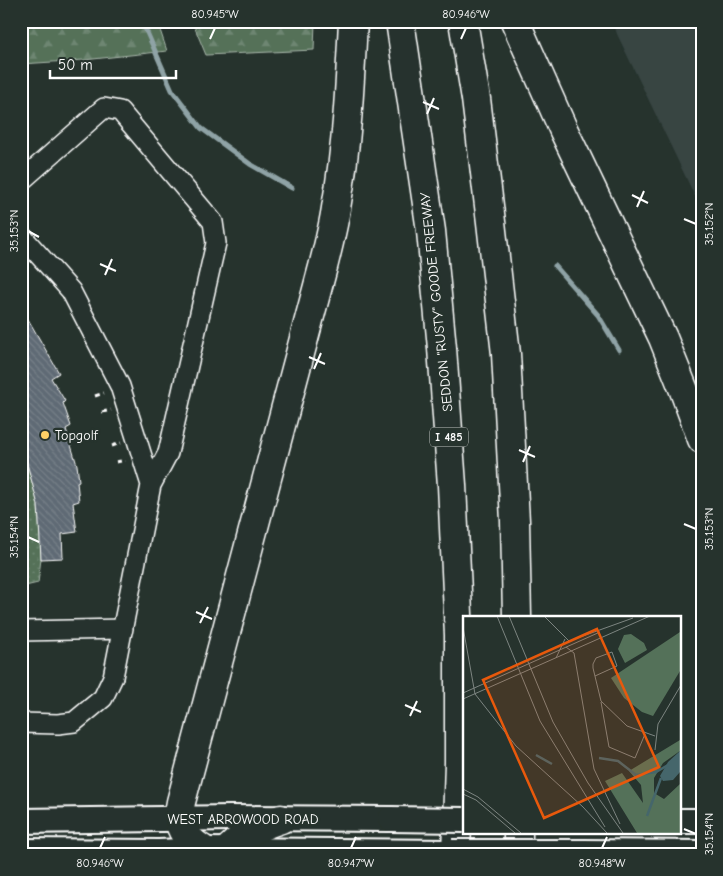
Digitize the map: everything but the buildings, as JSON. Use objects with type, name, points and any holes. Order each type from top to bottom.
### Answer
[{"type":"highway","points":[[281,819],[253,830],[218,852],[188,839],[179,819],[187,778],[323,267],[336,208],[346,140],[353,21]]},
{"type":"highway","name":"SEDDON \"RUSTY\" GOODE FREEWAY","points":[[400,21],[431,231],[452,485],[459,635],[459,762],[456,855]]},
{"type":"highway","points":[[463,21],[478,118],[506,354],[516,521],[517,616]]},
{"type":"highway","points":[[515,21],[564,131],[663,338],[702,439]]},
{"type":"highway","points":[[518,834],[518,855]]},
{"type":"main road","name":"WEST ARROWOOD ROAD","points":[[21,821],[179,819],[463,820]]},
{"type":"main road","points":[[680,820],[702,821]]},
{"type":"main road","points":[[21,851],[702,853]]},
{"type":"lane","points":[[21,181],[104,108],[120,111],[213,222],[216,243],[168,453],[151,485],[113,677],[103,698],[74,722],[58,724],[21,723]]},
{"type":"lane","points":[[21,235],[71,291],[120,386],[151,485]]},
{"type":"lane","points":[[21,631],[123,629]]},
{"type":"shaded area","points":[[613,21],[702,21],[702,211],[617,34]]},
{"type":"green space","points":[[21,21],[157,21],[167,51],[84,60],[21,64]]},
{"type":"green space","points":[[192,21],[315,21],[314,50],[206,55]]},
{"type":"green space","points":[[21,441],[38,505],[41,559],[38,583],[21,587]]},
{"type":"waterway","points":[[142,21],[172,90],[201,128],[250,164],[292,188]]},
{"type":"waterway","points":[[555,266],[598,315],[619,350]]},
{"type":"place","name":"Topgolf","points":[[45,435]]}]
